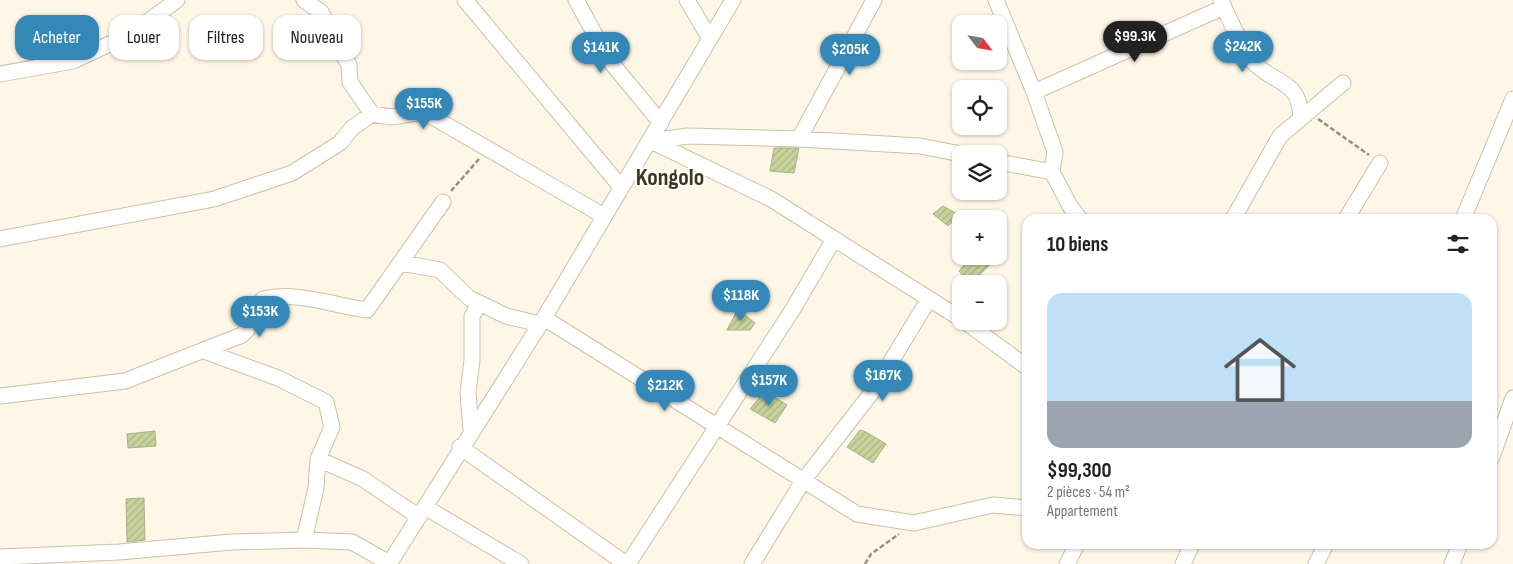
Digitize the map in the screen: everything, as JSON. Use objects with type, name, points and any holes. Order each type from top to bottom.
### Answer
[{"type":"street","points":[[0,74],[73,61],[131,34],[177,0]]},
{"type":"street","points":[[304,0],[321,12],[350,65],[350,82],[372,114]]},
{"type":"street","points":[[465,0],[621,187]]},
{"type":"street","points":[[576,0],[609,60],[661,123]]},
{"type":"street","points":[[687,0],[710,39]]},
{"type":"street","points":[[0,557],[119,552],[232,542],[304,540],[352,542],[390,563],[460,447],[542,321],[621,187],[651,141],[733,0]]},
{"type":"street","points":[[799,139],[874,0]]},
{"type":"street","points":[[996,0],[1034,92],[1055,152],[1052,172],[1076,214]]},
{"type":"street","points":[[1034,92],[1222,4],[1255,64],[1289,86],[1300,101],[1305,115]]},
{"type":"street","points":[[1236,214],[1280,136],[1342,84]]},
{"type":"street","points":[[1465,214],[1513,99]]},
{"type":"street","points":[[0,239],[214,198],[292,173],[340,143],[352,128],[372,114],[391,117],[424,112],[604,216]]},
{"type":"street","points":[[651,141],[688,136],[799,139],[920,146],[952,152]]},
{"type":"street","points":[[651,141],[771,198],[952,313]]},
{"type":"street","points":[[1349,214],[1380,163]]},
{"type":"street","points":[[1007,164],[1052,172]]},
{"type":"street","points":[[0,396],[125,381],[242,336],[247,330],[248,320],[255,308],[262,300],[269,298],[297,296],[367,310],[442,202]]},
{"type":"street","points":[[460,447],[627,564],[793,309],[834,238]]},
{"type":"street","points":[[401,263],[440,270],[470,298],[506,316],[542,321],[858,514],[914,523],[993,505],[1022,507]]},
{"type":"street","points":[[752,564],[802,481],[872,391],[929,299]]},
{"type":"street","points":[[471,430],[468,393],[472,360],[472,316],[479,304]]},
{"type":"street","points":[[977,330],[1022,364]]},
{"type":"street","points":[[204,351],[278,378],[326,402],[332,427],[318,459],[316,488],[304,540]]},
{"type":"street","points":[[1497,443],[1513,398]]},
{"type":"street","points":[[318,459],[363,479],[521,564]]},
{"type":"street","points":[[1067,564],[1074,549]]},
{"type":"street","points":[[1183,564],[1190,549]]},
{"type":"street","points":[[1316,564],[1324,549]]},
{"type":"street","points":[[1452,564],[1458,549]]},
{"type":"path","points":[[1305,115],[1380,163]]},
{"type":"path","points":[[442,202],[488,149]]},
{"type":"path","points":[[865,564],[871,554],[914,523]]},
{"type":"building","points":[[774,148],[799,148],[794,173],[770,171]]},
{"type":"building","points":[[943,206],[952,211],[952,222],[948,226],[933,214]]},
{"type":"building","points":[[964,265],[990,265],[979,275],[962,275],[959,271]]},
{"type":"building","points":[[738,309],[755,323],[750,330],[727,330]]},
{"type":"building","points":[[765,391],[787,405],[775,423],[750,409]]},
{"type":"building","points":[[860,430],[886,444],[873,463],[847,447]]},
{"type":"building","points":[[155,431],[156,446],[128,448],[127,434]]},
{"type":"building","points":[[144,498],[145,540],[127,542],[126,499]]},
{"type":"district","name":"Kongolo","points":[[670,177]]}]
